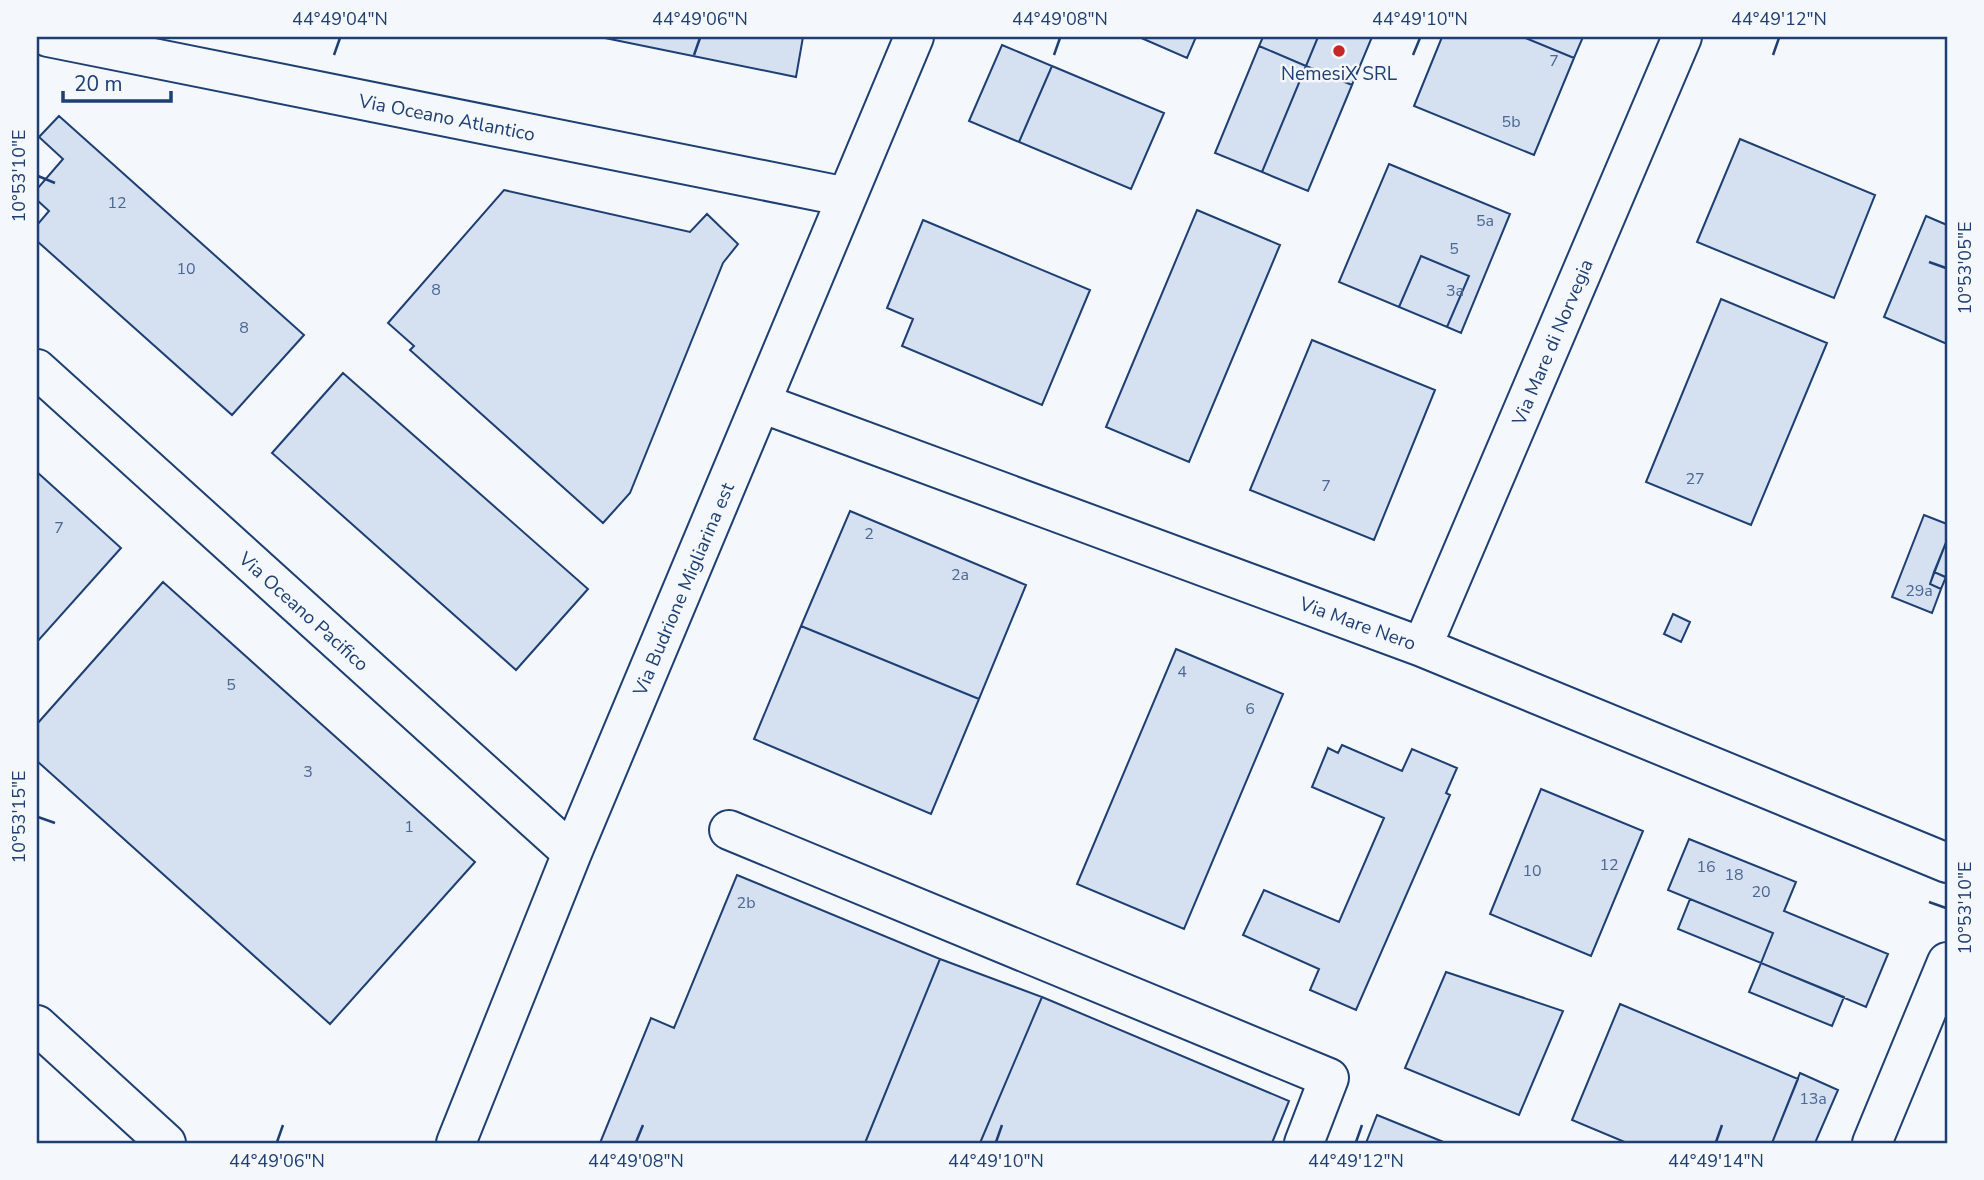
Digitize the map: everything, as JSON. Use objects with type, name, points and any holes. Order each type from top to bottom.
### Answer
[{"type":"street","name":"Via Oceano Atlantico","points":[[48,37],[847,197]]},
{"type":"street","name":"Via Budrione Migliarina est","points":[[456,1143],[572,853],[914,37]]},
{"type":"street","name":"Via Mare di Norvegia","points":[[1422,647],[1682,37]]},
{"type":"street","name":"Via Oceano Pacifico","points":[[37,369],[572,853]]},
{"type":"street","name":"Via Mare Nero","points":[[761,403],[1422,647],[1947,863]]},
{"type":"street","points":[[729,830],[1329,1078],[1304,1143]]},
{"type":"street","points":[[1872,1143],[1947,962]]},
{"type":"street","points":[[37,1025],[166,1143]]},
{"type":"building","points":[[600,37],[803,37],[796,77]]},
{"type":"building","points":[[1139,37],[1196,37],[1187,58]]},
{"type":"building","points":[[1263,37],[1318,37],[1306,66],[1259,46]]},
{"type":"building","name":"NemesiX SRL","points":[[1318,37],[1372,37],[1352,85],[1306,66]]},
{"type":"building","points":[[1442,37],[1523,37],[1574,58],[1534,155],[1414,106]]},
{"type":"building","points":[[1523,37],[1583,37],[1574,58]]},
{"type":"building","points":[[1002,45],[1052,66],[1019,142],[969,121]]},
{"type":"building","points":[[1259,46],[1306,66],[1262,172],[1215,153]]},
{"type":"building","points":[[1052,66],[1164,113],[1131,189],[1019,142]]},
{"type":"building","points":[[1306,66],[1352,85],[1308,191],[1262,172]]},
{"type":"building","points":[[59,116],[304,335],[232,415],[37,241],[37,225],[49,211],[37,200],[37,189],[63,159],[39,137]]},
{"type":"building","points":[[1740,139],[1875,195],[1834,298],[1697,242]]},
{"type":"building","points":[[1389,164],[1510,214],[1461,333],[1447,327],[1469,276],[1421,256],[1399,307],[1339,282]]},
{"type":"building","points":[[504,190],[690,232],[707,214],[738,244],[723,263],[630,493],[603,523],[410,350],[414,346],[388,323]]},
{"type":"building","points":[[1197,210],[1280,245],[1189,462],[1106,427]]},
{"type":"building","points":[[1926,216],[1947,225],[1947,344],[1884,317]]},
{"type":"building","points":[[923,220],[1090,290],[1042,405],[902,346],[913,319],[887,308]]},
{"type":"building","points":[[1421,256],[1469,276],[1447,327],[1399,307]]},
{"type":"building","points":[[1721,299],[1827,343],[1751,525],[1646,482]]},
{"type":"building","points":[[1312,340],[1435,390],[1374,540],[1250,490]]},
{"type":"building","points":[[343,373],[588,589],[516,670],[272,453]]},
{"type":"building","points":[[37,472],[121,548],[37,642]]},
{"type":"building","points":[[850,511],[1026,585],[979,699],[801,626]]},
{"type":"building","points":[[1924,515],[1947,524],[1947,540],[1930,584],[1941,589],[1932,613],[1892,597]]},
{"type":"building","points":[[1947,540],[1947,578],[1934,572]]},
{"type":"building","points":[[1934,572],[1946,577],[1941,589],[1930,584]]},
{"type":"building","points":[[163,582],[475,862],[330,1024],[37,761],[37,724]]},
{"type":"building","points":[[1673,614],[1690,622],[1681,642],[1664,634]]},
{"type":"building","points":[[801,626],[979,699],[931,814],[754,739]]},
{"type":"building","points":[[1176,649],[1283,694],[1184,929],[1077,884]]},
{"type":"building","points":[[1342,745],[1402,771],[1412,749],[1457,768],[1446,793],[1450,795],[1356,1010],[1310,990],[1319,969],[1243,935],[1264,890],[1339,922],[1384,818],[1312,787],[1328,748],[1338,753]]},
{"type":"building","points":[[1541,789],[1643,831],[1591,956],[1490,914]]},
{"type":"building","points":[[1689,839],[1796,882],[1784,911],[1888,954],[1866,1007],[1761,963],[1773,933],[1668,890]]},
{"type":"building","points":[[737,875],[940,959],[865,1143],[600,1143],[651,1018],[674,1028]]},
{"type":"building","points":[[1690,899],[1773,933],[1761,963],[1678,929]]},
{"type":"building","points":[[940,959],[1042,997],[980,1143],[865,1143]]},
{"type":"building","points":[[1761,963],[1844,997],[1832,1026],[1749,992]]},
{"type":"building","points":[[1446,972],[1563,1011],[1519,1115],[1405,1068]]},
{"type":"building","points":[[1042,997],[1289,1101],[1272,1143],[980,1143]]},
{"type":"building","points":[[1620,1004],[1798,1079],[1772,1143],[1627,1143],[1572,1120]]},
{"type":"building","points":[[1800,1073],[1838,1090],[1815,1143],[1772,1143]]},
{"type":"building","points":[[1377,1115],[1446,1143],[1366,1143]]},
{"type":"place","name":"NemesiX SRL","points":[[1339,51]]}]
